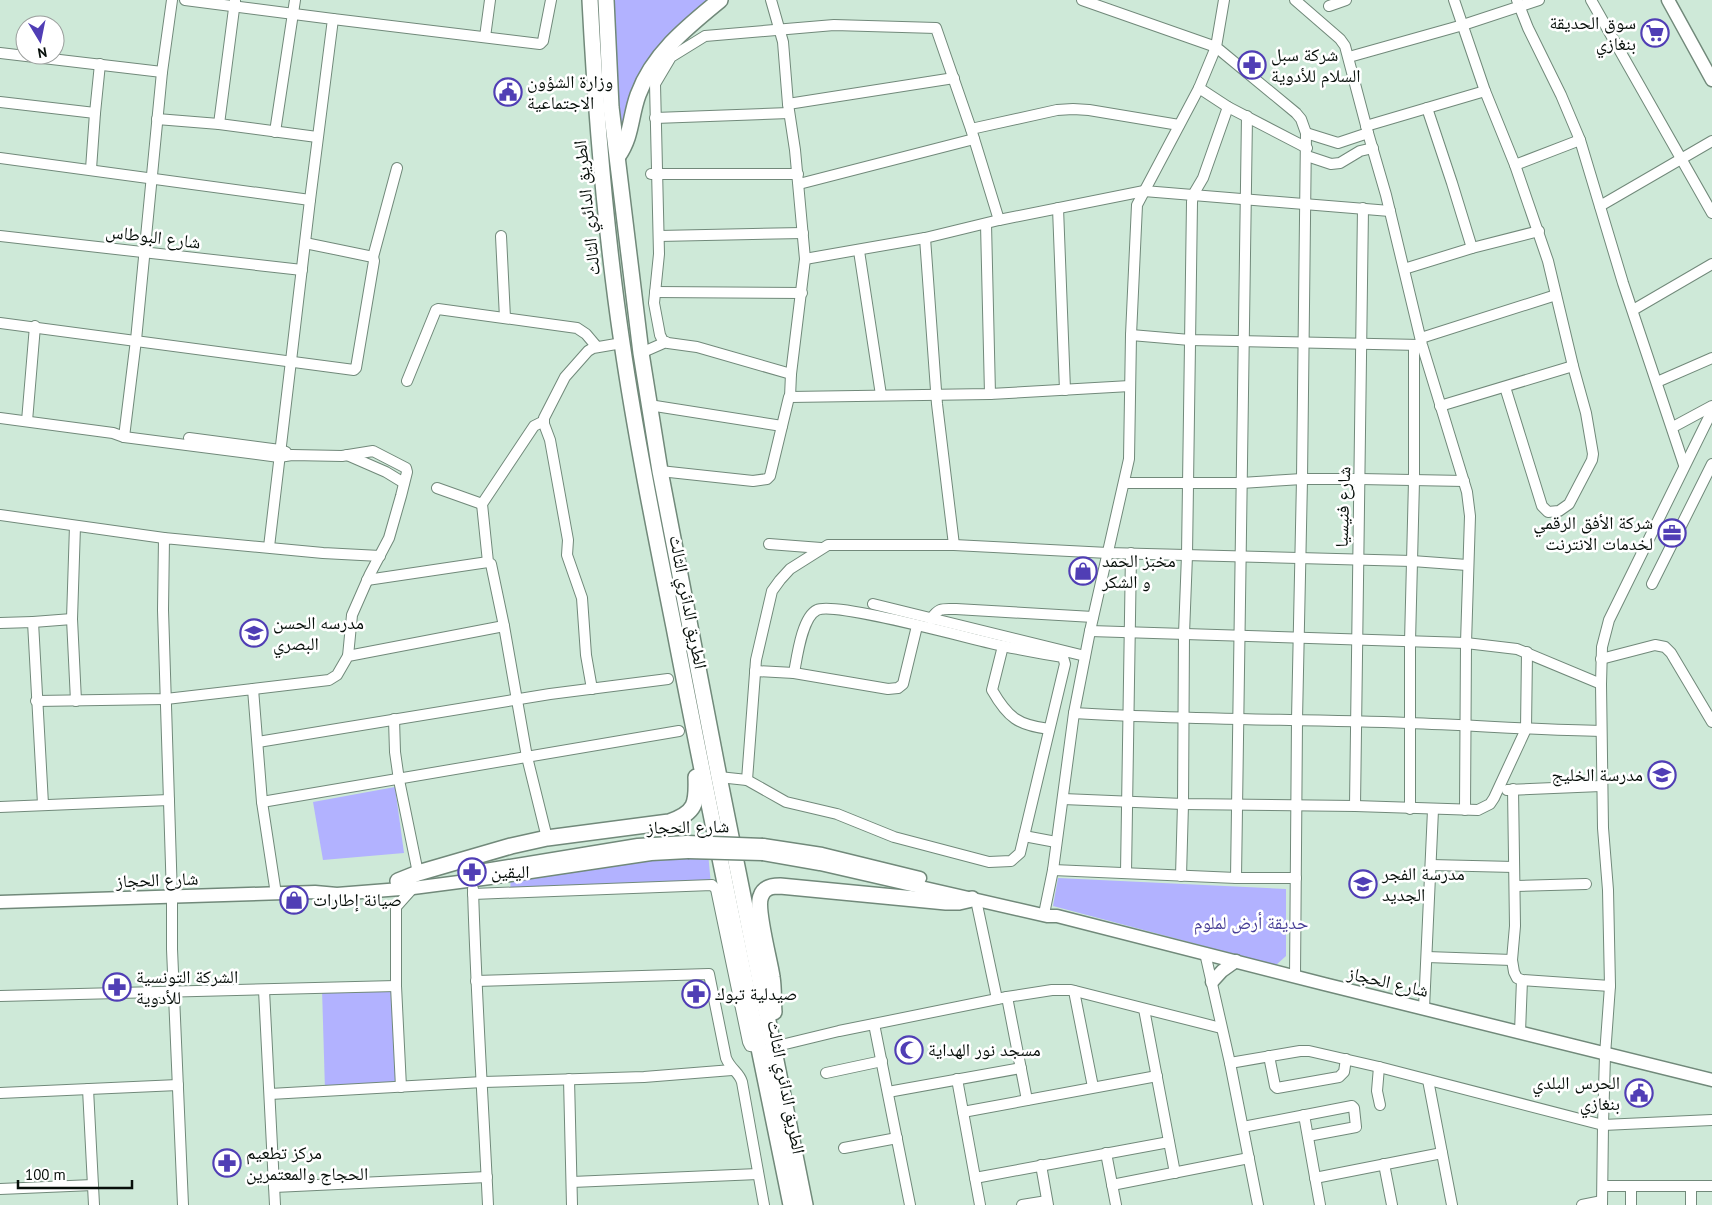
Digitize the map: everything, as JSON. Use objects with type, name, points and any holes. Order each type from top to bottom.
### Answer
[{"type":"highway","name":"الطريق الدائري الثالث","points":[[590,0],[596,115],[622,343],[638,444],[696,742],[805,1205]]},
{"type":"highway","name":"الطريق الدائري الثالث","points":[[606,0],[610,87],[649,405],[768,1044],[791,1205]]},
{"type":"highway","points":[[618,156],[627,143],[641,88],[654,65],[678,34],[720,0]]},
{"type":"highway","points":[[398,881],[418,873],[511,846],[547,838],[669,822],[683,817],[692,809],[697,797],[696,742]]},
{"type":"highway","points":[[768,1044],[774,1017],[772,979],[760,907],[761,894],[766,890],[772,886],[780,886],[946,902],[974,899]]},
{"type":"main road","points":[[1671,1],[1712,80]]},
{"type":"main road","name":"شارع الحجاز","points":[[315,892],[327,888],[459,874],[638,846],[688,847],[822,854],[1046,909],[1057,916]]},
{"type":"main road","name":"شارع الحجاز","points":[[0,902],[315,892],[337,894],[413,888],[688,847]]},
{"type":"main road","name":"شارع الحجاز","points":[[763,850],[1047,916],[1057,916],[1605,1055],[1712,1080]]},
{"type":"main road","points":[[1212,982],[1222,971],[1236,961]]},
{"type":"street","points":[[124,434],[136,340],[150,178],[172,0]]},
{"type":"street","points":[[185,0],[235,3],[333,19],[542,44],[551,0]]},
{"type":"street","points":[[275,132],[295,0]]},
{"type":"street","points":[[485,37],[490,0]]},
{"type":"street","points":[[660,471],[753,481],[766,479],[770,476],[789,397],[790,374],[802,294],[805,259],[798,179],[788,109],[784,45],[781,29],[771,0]]},
{"type":"street","points":[[1082,0],[1216,48],[1296,113],[1304,125],[1306,133],[1295,977]]},
{"type":"street","points":[[1046,909],[1074,713],[1093,617],[1129,459],[1131,335],[1136,212],[1144,191],[1199,88],[1216,48],[1224,0]]},
{"type":"street","points":[[1328,6],[1346,0]]},
{"type":"street","points":[[1454,0],[1485,91],[1539,231],[1586,413],[1593,454],[1588,470],[1570,504],[1559,511],[1548,512],[1542,506],[1505,387]]},
{"type":"street","points":[[1349,57],[1463,25],[1518,3],[1539,0]]},
{"type":"street","points":[[1591,0],[1712,212]]},
{"type":"street","points":[[1298,1],[1346,46],[1390,210],[1419,343],[1464,481],[1470,516],[1467,566],[1465,810]]},
{"type":"street","points":[[220,124],[235,3]]},
{"type":"street","points":[[1518,3],[1528,28],[1562,95],[1580,140],[1684,465]]},
{"type":"street","points":[[269,547],[317,137],[333,19]]},
{"type":"street","points":[[790,374],[697,348],[666,342],[661,338],[658,330],[654,297],[659,266],[659,236],[654,175],[655,84],[674,54],[705,36],[834,25],[935,27],[972,128],[999,220]]},
{"type":"street","points":[[0,53],[162,72]]},
{"type":"street","points":[[91,169],[100,64]]},
{"type":"street","points":[[655,118],[788,109],[954,78]]},
{"type":"street","points":[[1199,88],[1228,107],[1331,164],[1340,163],[1360,151],[1373,148]]},
{"type":"street","points":[[1306,133],[1338,143],[1427,108],[1485,91]]},
{"type":"street","points":[[0,102],[95,113]]},
{"type":"street","points":[[1180,876],[1183,804],[1184,634],[1188,554],[1187,482],[1193,195],[1202,178],[1228,107]]},
{"type":"street","points":[[1427,108],[1472,248]]},
{"type":"street","points":[[972,128],[1057,110],[1089,110],[1180,125]]},
{"type":"street","points":[[1236,878],[1247,116]]},
{"type":"street","points":[[158,119],[220,124],[317,137]]},
{"type":"street","points":[[654,175],[798,179],[974,139]]},
{"type":"street","points":[[1515,165],[1580,140]]},
{"type":"street","points":[[1600,206],[1712,141]]},
{"type":"street","points":[[0,158],[310,200]]},
{"type":"street","points":[[0,323],[355,370],[374,261],[372,257],[397,168]]},
{"type":"street","points":[[805,259],[925,238],[999,220],[1144,191],[1390,210]]},
{"type":"street","points":[[1058,208],[1065,390]]},
{"type":"street","name":"شارع فنيسيا","points":[[1355,806],[1363,208]]},
{"type":"street","points":[[986,224],[990,394]]},
{"type":"street","points":[[1404,269],[1472,248],[1539,231]]},
{"type":"street","points":[[659,236],[802,233]]},
{"type":"street","name":"شارع البوطاس","points":[[0,236],[302,270]]},
{"type":"street","points":[[501,236],[505,318]]},
{"type":"street","points":[[925,238],[937,394],[954,545]]},
{"type":"street","points":[[305,243],[372,257]]},
{"type":"street","points":[[859,251],[881,395]]},
{"type":"street","points":[[1633,310],[1712,264]]},
{"type":"street","points":[[636,306],[654,297],[802,294]]},
{"type":"street","points":[[1131,335],[1190,340],[1361,344],[1419,343],[1556,295]]},
{"type":"street","points":[[406,381],[436,310],[440,308],[577,328],[586,334],[597,347]]},
{"type":"street","points":[[27,421],[34,326]]},
{"type":"street","points":[[642,353],[666,342]]},
{"type":"street","points":[[547,838],[527,757],[504,626],[491,564],[488,562],[482,504],[539,423],[565,377],[588,351],[597,347],[622,343]]},
{"type":"street","points":[[1410,809],[1410,642],[1419,343]]},
{"type":"street","points":[[1657,382],[1712,358]]},
{"type":"street","points":[[1440,406],[1573,366]]},
{"type":"street","points":[[789,397],[990,394],[1130,386]]},
{"type":"street","points":[[649,405],[782,426]]},
{"type":"street","points":[[1673,427],[1712,406]]},
{"type":"street","points":[[1582,1205],[1602,1203],[1603,1186],[1605,1055],[1610,986],[1608,890],[1602,828],[1601,786],[1601,660],[1605,633],[1609,620],[1712,411]]},
{"type":"street","points":[[0,418],[280,454],[347,455],[386,472],[404,483],[391,531],[351,618],[348,656],[337,675],[329,680],[166,699],[36,701]]},
{"type":"street","points":[[539,423],[549,436],[568,540],[567,555],[582,598],[586,655],[592,689]]},
{"type":"street","points":[[1652,584],[1712,464]]},
{"type":"street","points":[[1125,483],[1241,483],[1360,479],[1464,481]]},
{"type":"street","points":[[437,488],[482,504]]},
{"type":"street","points":[[0,515],[164,538],[323,553],[380,556]]},
{"type":"street","points":[[75,526],[72,619],[76,701]]},
{"type":"street","points":[[164,538],[163,610],[172,949],[183,1205]]},
{"type":"street","points":[[769,544],[821,548]]},
{"type":"street","points":[[747,780],[756,660],[772,591],[790,569],[821,548],[832,544],[954,545],[1108,553],[1412,562],[1467,566]]},
{"type":"street","points":[[1126,873],[1131,553]]},
{"type":"street","points":[[368,580],[488,562]]},
{"type":"street","points":[[873,604],[1085,656]]},
{"type":"street","points":[[719,777],[747,780],[786,802],[837,814],[894,837],[988,862],[1011,861],[1020,854],[1065,664],[1063,658],[829,607],[816,610],[806,618],[794,672]]},
{"type":"street","points":[[931,619],[940,609],[1093,617]]},
{"type":"street","points":[[0,623],[72,619]]},
{"type":"street","points":[[32,622],[42,804]]},
{"type":"street","points":[[348,656],[504,626]]},
{"type":"street","points":[[755,672],[794,672],[888,689],[898,688],[903,684],[917,626]]},
{"type":"street","points":[[1090,631],[1466,643],[1498,646],[1527,652],[1601,684]]},
{"type":"street","points":[[1601,660],[1656,645],[1665,647],[1672,653],[1712,722]]},
{"type":"street","points":[[1003,646],[992,690],[1007,713],[1029,726],[1049,729]]},
{"type":"street","points":[[1063,799],[1183,804],[1355,806],[1433,810],[1478,810],[1485,808],[1490,804],[1498,790],[1526,729],[1527,652]]},
{"type":"street","points":[[258,742],[517,700],[668,679]]},
{"type":"street","points":[[253,690],[262,802],[276,894]]},
{"type":"street","points":[[1074,713],[1238,720],[1356,721],[1601,731]]},
{"type":"street","points":[[394,719],[394,747],[399,780],[418,873]]},
{"type":"street","points":[[262,802],[679,731]]},
{"type":"street","points":[[1498,790],[1601,786]]},
{"type":"street","points":[[1513,790],[1515,926],[1512,960],[1514,972],[1522,980],[1610,986]]},
{"type":"street","points":[[0,807],[169,800]]},
{"type":"street","points":[[1424,1008],[1433,810]]},
{"type":"street","points":[[1024,836],[1056,842]]},
{"type":"street","points":[[1431,865],[1514,867]]},
{"type":"street","points":[[1053,870],[1236,878],[1296,878]]},
{"type":"street","points":[[472,880],[488,1205]]},
{"type":"street","points":[[1515,886],[1586,884]]},
{"type":"street","points":[[473,894],[712,885],[716,889],[750,1046],[1052,990],[1074,991],[1222,1028]]},
{"type":"street","points":[[400,1087],[396,986],[396,907],[413,888]]},
{"type":"street","points":[[974,899],[1021,1068],[1027,1100]]},
{"type":"street","points":[[1205,953],[1230,1063],[1258,1205]]},
{"type":"street","points":[[1427,958],[1512,960]]},
{"type":"street","points":[[476,981],[709,974],[724,1050],[732,1070],[739,1076],[742,1082],[764,1205]]},
{"type":"street","points":[[1520,1032],[1522,980]]},
{"type":"street","points":[[0,996],[396,986]]},
{"type":"street","points":[[264,990],[275,1205]]},
{"type":"street","points":[[1074,991],[1093,1087]]},
{"type":"street","points":[[1144,1009],[1175,1173]]},
{"type":"street","points":[[874,1024],[910,1205]]},
{"type":"street","points":[[1230,1063],[1309,1051],[1379,1067],[1603,1125],[1712,1120]]},
{"type":"street","points":[[1269,1056],[1277,1088],[1342,1076],[1346,1059]]},
{"type":"street","points":[[826,1073],[882,1061]]},
{"type":"street","points":[[1379,1067],[1377,1091],[1380,1105]]},
{"type":"street","points":[[888,1092],[1021,1068]]},
{"type":"street","points":[[270,1094],[483,1082],[644,1077],[732,1070]]},
{"type":"street","points":[[963,1112],[1157,1076]]},
{"type":"street","points":[[570,1079],[572,1205]]},
{"type":"street","points":[[957,1079],[980,1205]]},
{"type":"street","points":[[1428,1080],[1452,1205]]},
{"type":"street","points":[[0,1092],[178,1085]]},
{"type":"street","points":[[88,1089],[94,1205]]},
{"type":"street","points":[[1243,1127],[1352,1106],[1354,1108],[1356,1127],[1308,1136]]},
{"type":"street","points":[[1304,1115],[1320,1205]]},
{"type":"street","points":[[844,1148],[897,1138]]},
{"type":"street","points":[[975,1178],[1169,1142]]},
{"type":"street","points":[[1106,1153],[1116,1205]]},
{"type":"street","points":[[1315,1178],[1442,1153]]},
{"type":"street","points":[[1112,1185],[1249,1158]]},
{"type":"street","points":[[1384,1164],[1392,1205]]},
{"type":"street","points":[[1022,1205],[1047,1203],[1041,1165]]},
{"type":"street","points":[[572,1182],[758,1174]]},
{"type":"street","points":[[274,1188],[487,1177]]},
{"type":"street","points":[[0,1189],[93,1185]]},
{"type":"street","points":[[1603,1186],[1712,1186]]},
{"type":"street","points":[[1631,1186],[1632,1205]]},
{"type":"street","points":[[1690,1186],[1692,1205]]},
{"type":"green space","points":[[608,0],[717,0],[657,58],[619,152]]},
{"type":"green space","points":[[395,787],[404,853],[323,860],[313,802]]},
{"type":"green space","points":[[708,853],[711,885],[510,893],[511,876]]},
{"type":"green space","name":"حديقة أرض لملوم","points":[[1058,878],[1286,889],[1286,956],[1276,965],[1053,906]]},
{"type":"green space","points":[[396,987],[400,1087],[325,1090],[322,989]]},
{"type":"place","name":"سوق الحديقة بنغازي","points":[[1655,33]]},
{"type":"place","name":"شركة سبل السلام للأدوية","points":[[1252,65]]},
{"type":"place","name":"وزارة الشؤون الاجتماعية","points":[[508,92]]},
{"type":"place","name":"شركة الأفق الرقمي لخدمات الانترنت","points":[[1672,533]]},
{"type":"place","name":"مخبز الحمد و الشكر","points":[[1083,571]]},
{"type":"place","name":"مدرسه الحسن البصري","points":[[254,633]]},
{"type":"place","name":"مدرسة الخليج","points":[[1662,775]]},
{"type":"place","name":"اليقين","points":[[472,872]]},
{"type":"place","name":"مدرسة الفجر الجديد","points":[[1363,884]]},
{"type":"place","name":"صيانة إطارات","points":[[294,900]]},
{"type":"place","name":"الشركة التونسية للأدوية","points":[[117,987]]},
{"type":"place","name":"صيدلية تبوك","points":[[696,994]]},
{"type":"place","name":"مسجد نور الهداية","points":[[909,1050]]},
{"type":"place","name":"الحرس البلدي بنغازي","points":[[1639,1093]]},
{"type":"place","name":"مركز تطعيم الحجاج والمعتمرين","points":[[227,1163]]}]
